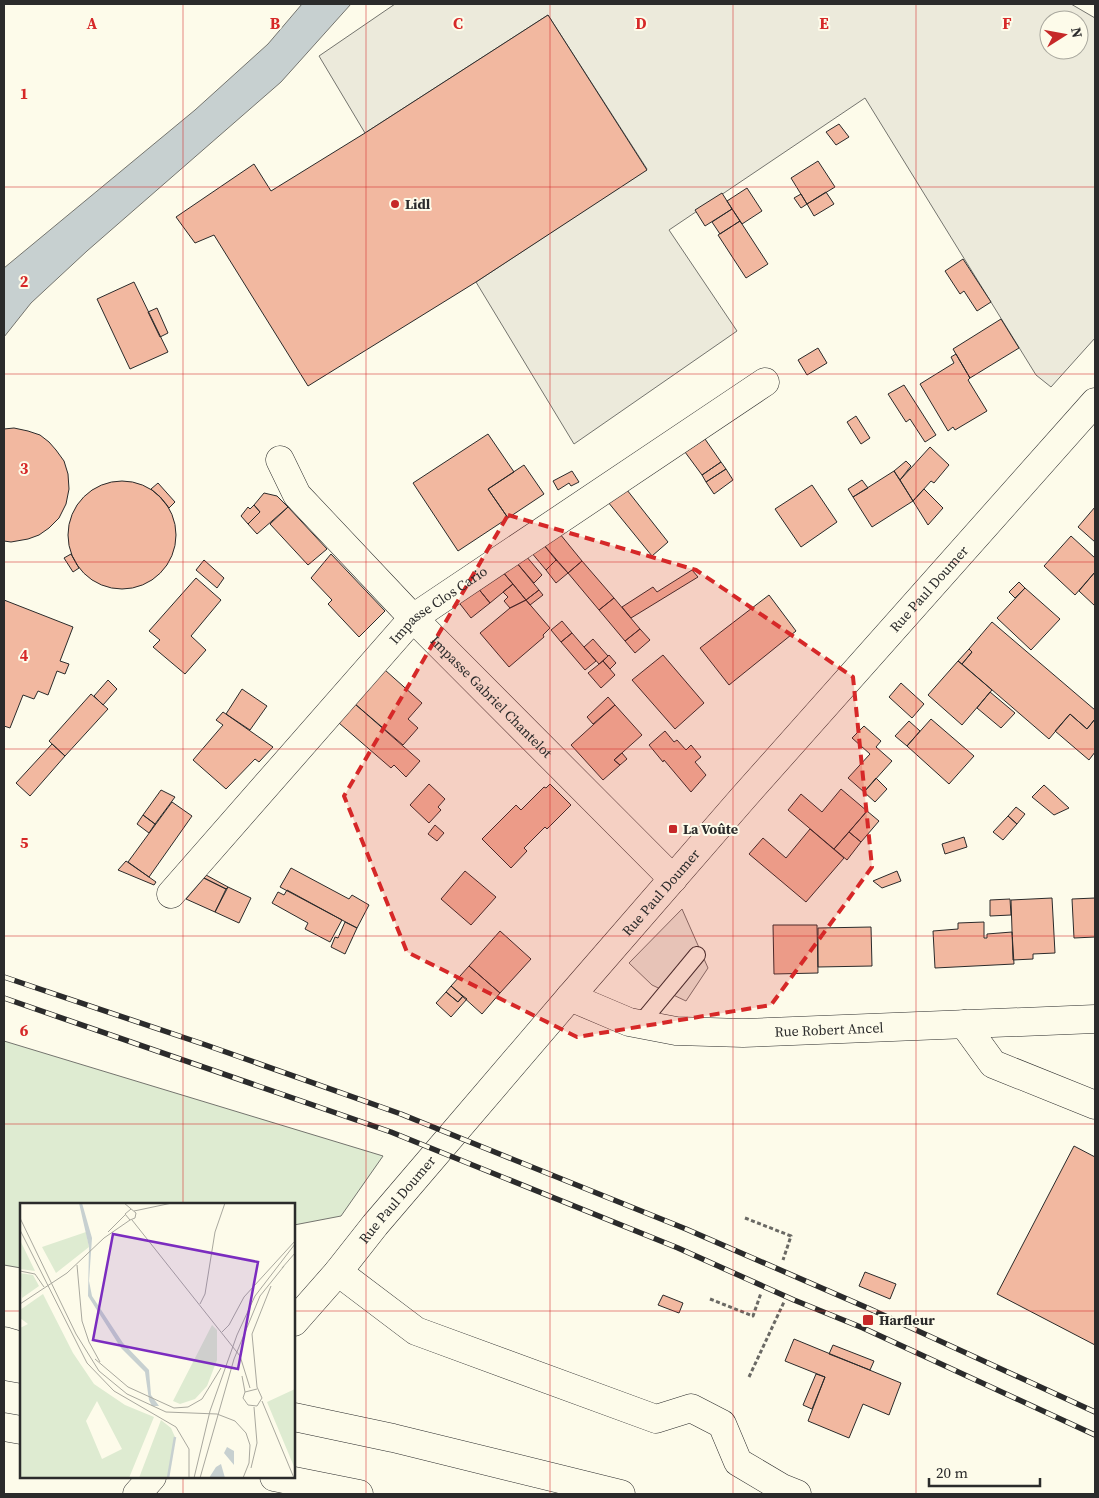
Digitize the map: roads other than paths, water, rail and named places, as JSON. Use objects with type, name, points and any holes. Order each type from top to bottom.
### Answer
[{"type":"main road","name":"Impasse Clos Cario","points":[[171,894],[413,618],[765,382]]},
{"type":"main road","name":"Rue Paul Doumer","points":[[295,1321],[673,878],[1095,402]]},
{"type":"main road","name":"Impasse Gabriel Chantelot","points":[[280,460],[297,495],[413,618],[673,878]]},
{"type":"main road","name":"Rue Robert Ancel","points":[[570,997],[628,1022],[676,1031],[743,1033],[1095,1020]]},
{"type":"main road","points":[[964,1024],[992,1064],[1095,1105]]},
{"type":"main road","points":[[338,1272],[416,1331],[656,1420],[692,1408],[722,1424],[738,1462],[782,1488],[797,1494]]},
{"type":"main road","points":[[4,1340],[20,1346]]},
{"type":"main road","points":[[4,1366],[20,1369]]},
{"type":"main road","points":[[295,1417],[621,1494]]},
{"type":"main road","points":[[4,1427],[20,1430]]},
{"type":"main road","points":[[136,1494],[151,1478]]},
{"type":"main road","points":[[279,1478],[359,1494]]},
{"type":"lane","points":[[640,1024],[697,955]]},
{"type":"railway","points":[[4,977],[206,1045],[401,1114],[686,1229],[870,1309],[1095,1412]]},
{"type":"railway","points":[[4,998],[391,1132],[678,1248],[794,1300],[863,1328],[1095,1435]]},
{"type":"place","name":"Lidl","points":[[395,204]]},
{"type":"place","name":"La Voûte","points":[[673,829]]},
{"type":"place","name":"Harfleur","points":[[868,1320]]}]
